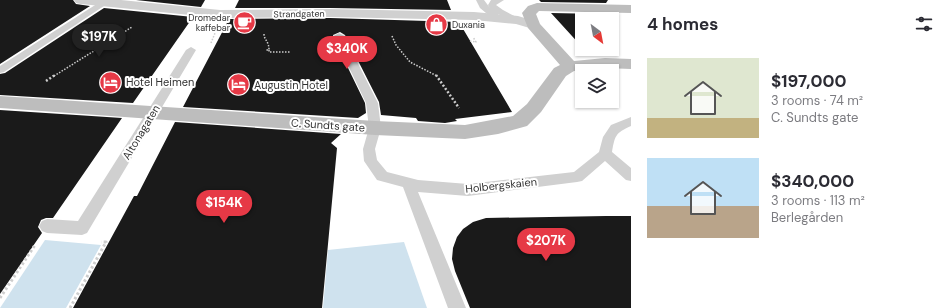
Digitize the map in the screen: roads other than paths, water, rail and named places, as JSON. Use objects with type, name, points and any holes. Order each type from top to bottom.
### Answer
[{"type":"main road","points":[[631,9],[537,7],[530,13],[533,25],[570,66],[605,63],[631,64]]},
{"type":"main road","name":"C. Sundts gate","points":[[5,103],[375,128],[465,132],[498,127],[520,121],[534,108],[560,72],[570,66]]},
{"type":"street","name":"Strandgaten","points":[[81,0],[220,14],[331,16],[386,15],[501,18],[518,20],[533,25]]},
{"type":"lane","points":[[480,0],[489,11],[501,18]]},
{"type":"lane","points":[[500,0],[494,2],[492,5],[503,14],[518,20]]},
{"type":"lane","points":[[0,70],[106,2]]},
{"type":"lane","points":[[339,36],[372,103],[375,128]]},
{"type":"lane","name":"Altonagaten","points":[[47,226],[82,228],[191,50]]},
{"type":"lane","points":[[631,121],[616,128],[608,137],[605,154],[631,176]]},
{"type":"lane","name":"Holbergskaien","points":[[375,128],[369,149],[371,161],[382,176],[418,186],[468,190],[577,177],[605,154]]},
{"type":"lane","points":[[408,183],[457,308]]},
{"type":"water","points":[[45,240],[101,245],[66,308],[0,308]]},
{"type":"water","points":[[404,242],[427,308],[323,308],[328,250]]},
{"type":"place","name":"Dromedar kaffebar","points":[[245,23]]},
{"type":"place","name":"Duxania","points":[[437,25]]},
{"type":"place","name":"Hotel Heimen","points":[[111,82]]},
{"type":"place","name":"Augustin Hotel","points":[[238,85]]}]
